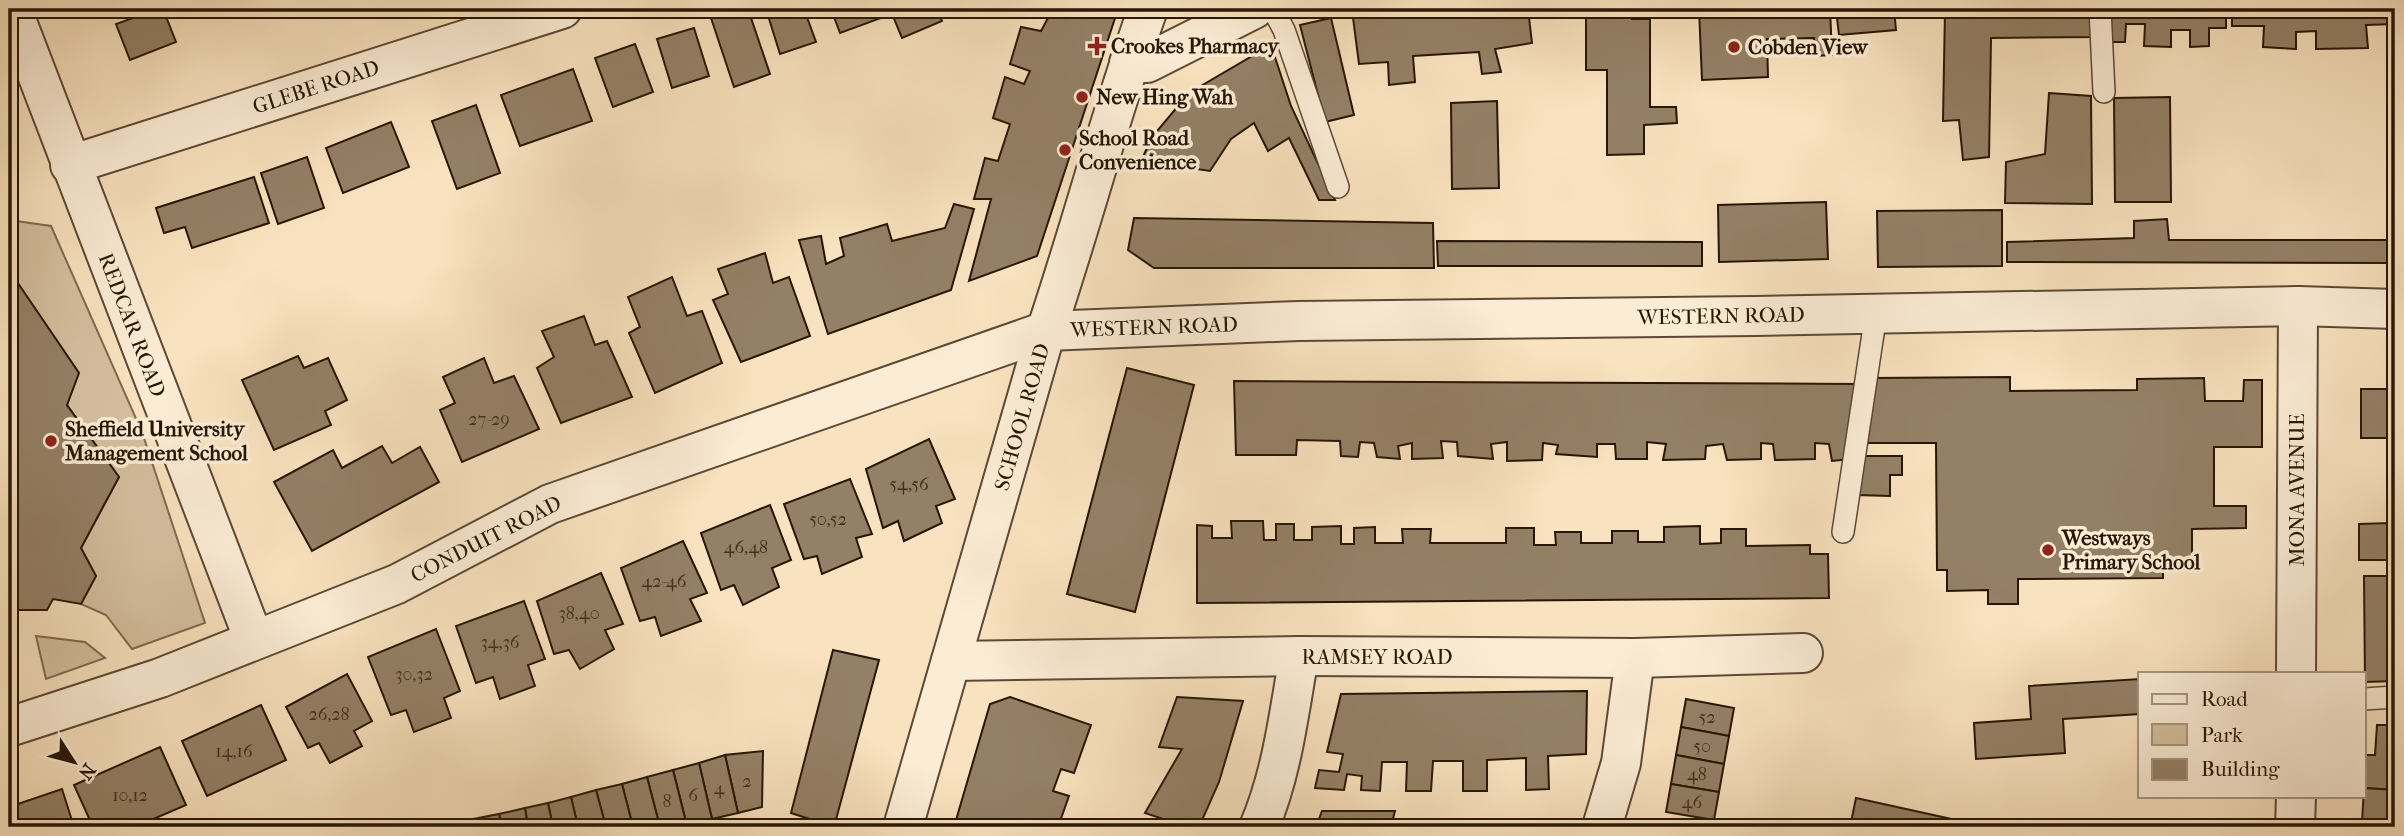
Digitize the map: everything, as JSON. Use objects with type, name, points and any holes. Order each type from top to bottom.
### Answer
[{"type":"street","name":"REDCAR ROAD","points":[[12,9],[254,640]]},
{"type":"street","name":"GLEBE ROAD","points":[[70,165],[562,9]]},
{"type":"street","name":"SCHOOL ROAD","points":[[903,827],[1046,331],[1148,9]]},
{"type":"street","points":[[1129,63],[1147,63],[1254,9]]},
{"type":"street","name":"WESTERN ROAD","points":[[1046,331],[1298,321],[2298,306],[2395,309]]},
{"type":"street","name":"MONA AVENUE","points":[[2296,672],[2298,306]]},
{"type":"street","name":"CONDUIT ROAD","points":[[9,727],[160,678],[397,584],[550,504],[1046,331]]},
{"type":"street","name":"RAMSEY ROAD","points":[[951,661],[1299,656],[1635,658],[1803,653]]},
{"type":"street","points":[[1259,827],[1274,783],[1299,656]]},
{"type":"street","points":[[1602,827],[1620,763],[1635,658]]},
{"type":"street","points":[[2295,827],[2296,798]]},
{"type":"lane","points":[[1273,9],[1284,30],[1338,187]]},
{"type":"lane","points":[[2100,9],[2104,92]]},
{"type":"lane","points":[[1843,532],[1876,314]]},
{"type":"lane","points":[[2366,699],[2395,697]]},
{"type":"green space","points":[[9,220],[51,226],[142,432],[205,623],[132,649],[106,615],[81,604],[96,576],[81,548],[119,477],[67,405],[78,373],[9,270]]},
{"type":"green space","points":[[36,636],[85,642],[105,658],[46,679]]},
{"type":"building","points":[[163,9],[176,42],[130,60],[116,24]]},
{"type":"building","points":[[739,9],[748,9],[770,74],[734,87],[711,18]]},
{"type":"building","points":[[766,9],[804,9],[816,42],[780,54]]},
{"type":"building","points":[[831,9],[877,9],[881,18],[840,33]]},
{"type":"building","points":[[890,9],[937,9],[942,21],[902,38]]},
{"type":"building","points":[[1029,9],[1118,9],[1037,256],[969,281],[991,199],[974,199],[985,158],[998,161],[1010,124],[993,118],[1005,77],[1024,84],[1030,71],[1010,64],[1021,27],[1041,31],[1048,18]]},
{"type":"building","points":[[1528,9],[1532,43],[1495,49],[1501,72],[1482,74],[1479,52],[1413,56],[1415,82],[1389,85],[1388,62],[1359,64],[1352,10]]},
{"type":"building","points":[[1586,9],[1632,9],[1632,19],[1650,19],[1650,107],[1676,107],[1677,123],[1644,125],[1644,154],[1607,155],[1607,70],[1586,70]]},
{"type":"building","name":"Cobden View","points":[[1699,9],[1830,9],[1832,55],[1815,56],[1814,38],[1767,39],[1768,77],[1702,80]]},
{"type":"building","points":[[1836,9],[1894,9],[1896,30],[1839,35]]},
{"type":"building","points":[[1945,9],[2097,9],[2099,37],[1991,38],[1989,157],[1963,160],[1959,120],[1943,121]]},
{"type":"building","points":[[2109,9],[2226,9],[2226,28],[2209,28],[2209,46],[2190,47],[2190,30],[2171,30],[2171,47],[2144,46],[2145,24],[2126,24],[2125,42],[2109,42]]},
{"type":"building","points":[[2232,9],[2395,9],[2395,24],[2366,25],[2368,48],[2316,49],[2316,31],[2296,32],[2296,49],[2263,47],[2264,26],[2232,26]]},
{"type":"building","points":[[1331,18],[1354,115],[1325,122],[1300,25]]},
{"type":"building","points":[[694,28],[709,76],[672,88],[657,39]]},
{"type":"building","points":[[635,44],[653,92],[613,107],[595,58]]},
{"type":"building","points":[[1271,45],[1291,106],[1335,200],[1319,200],[1289,138],[1268,151],[1254,123],[1231,139],[1210,171],[1141,161],[1152,137],[1189,93]]},
{"type":"building","points":[[573,69],[592,121],[520,146],[501,95]]},
{"type":"building","points":[[2049,93],[2091,96],[2092,204],[2005,203],[2006,162],[2045,154]]},
{"type":"building","points":[[2170,97],[2171,202],[2115,202],[2114,98]]},
{"type":"building","points":[[1497,101],[1499,188],[1452,189],[1451,103]]},
{"type":"building","points":[[476,105],[500,173],[457,189],[432,121]]},
{"type":"building","points":[[391,122],[409,167],[343,193],[326,148]]},
{"type":"building","points":[[307,157],[324,208],[278,224],[261,173]]},
{"type":"building","points":[[254,177],[269,223],[192,248],[185,227],[164,233],[156,208]]},
{"type":"building","points":[[1826,202],[1828,259],[1719,262],[1718,205]]},
{"type":"building","points":[[954,204],[974,209],[951,290],[828,334],[799,240],[821,236],[826,264],[844,256],[840,238],[887,224],[892,241],[945,228]]},
{"type":"building","points":[[2002,210],[2002,266],[1878,267],[1877,211]]},
{"type":"building","points":[[1134,218],[1433,223],[1434,268],[1154,268],[1128,250]]},
{"type":"building","points":[[2167,219],[2169,240],[2395,240],[2395,263],[2007,262],[2007,242],[2134,238],[2134,221]]},
{"type":"building","points":[[1437,241],[1702,242],[1702,266],[1438,266]]},
{"type":"building","points":[[765,253],[773,283],[789,277],[810,336],[741,362],[713,300],[728,294],[718,269]]},
{"type":"building","name":"Sheffield University Management School","points":[[9,270],[79,373],[67,405],[119,477],[81,548],[96,576],[81,604],[53,599],[47,610],[9,610]]},
{"type":"building","points":[[672,277],[687,316],[702,311],[722,363],[655,393],[629,333],[640,327],[628,297]]},
{"type":"building","points":[[584,316],[595,345],[607,341],[632,397],[561,423],[537,368],[554,357],[542,331]]},
{"type":"building","points":[[298,356],[304,368],[328,358],[347,400],[325,411],[331,425],[274,450],[242,380]]},
{"type":"building","points":[[484,358],[494,383],[514,376],[539,429],[462,462],[440,410],[455,403],[443,377]]},
{"type":"building","points":[[1127,368],[1194,385],[1135,612],[1067,594]]},
{"type":"building","points":[[2010,377],[2010,391],[2137,390],[2137,379],[2204,378],[2205,401],[2243,401],[2244,380],[2262,380],[2262,447],[2214,447],[2214,506],[2246,506],[2246,528],[2192,529],[2192,559],[2163,560],[2163,578],[2018,579],[2018,604],[1988,604],[1988,590],[1947,591],[1947,570],[1937,570],[1936,443],[1868,443],[1868,378]]},
{"type":"building","points":[[1234,381],[1859,384],[1851,459],[1832,461],[1829,444],[1815,443],[1815,459],[1775,460],[1773,444],[1761,443],[1761,459],[1727,460],[1723,444],[1706,446],[1705,459],[1663,460],[1666,444],[1647,442],[1647,459],[1616,459],[1615,444],[1597,444],[1597,457],[1556,454],[1558,445],[1543,443],[1542,460],[1507,461],[1507,442],[1491,444],[1493,459],[1458,456],[1457,442],[1441,441],[1443,458],[1412,459],[1412,443],[1398,446],[1400,459],[1377,457],[1374,443],[1360,442],[1358,457],[1341,456],[1340,441],[1297,440],[1296,455],[1236,455]]},
{"type":"building","points":[[2361,389],[2395,389],[2395,438],[2361,438]]},
{"type":"building","points":[[929,439],[955,499],[936,506],[942,523],[904,541],[898,521],[883,528],[866,469]]},
{"type":"building","points":[[382,446],[392,463],[420,447],[439,482],[312,551],[274,482],[333,450],[342,468]]},
{"type":"building","points":[[1855,456],[1902,456],[1902,475],[1890,475],[1890,496],[1855,495]]},
{"type":"building","points":[[850,479],[872,534],[856,538],[862,557],[822,574],[817,556],[804,559],[784,504]]},
{"type":"building","points":[[770,505],[791,560],[772,568],[779,587],[743,605],[734,585],[721,590],[701,533]]},
{"type":"building","points":[[1231,521],[1263,521],[1264,540],[1276,540],[1276,524],[1294,524],[1294,540],[1312,540],[1312,527],[1341,526],[1341,544],[1354,544],[1354,528],[1375,527],[1375,543],[1403,543],[1402,529],[1431,529],[1430,543],[1506,543],[1506,528],[1534,528],[1534,545],[1556,545],[1555,532],[1581,532],[1581,543],[1612,543],[1612,531],[1638,531],[1638,542],[1664,542],[1664,527],[1700,526],[1700,544],[1721,543],[1721,529],[1746,529],[1746,546],[1810,545],[1810,554],[1828,554],[1829,598],[1197,603],[1197,525],[1212,526],[1212,538],[1232,538]]},
{"type":"building","points":[[2390,523],[2391,560],[2359,560],[2359,524]]},
{"type":"building","points":[[683,541],[707,593],[690,599],[701,621],[661,636],[655,617],[640,621],[621,568]]},
{"type":"building","points":[[601,573],[623,624],[605,630],[614,649],[580,669],[569,650],[554,654],[537,601]]},
{"type":"building","points":[[2364,576],[2395,576],[2395,681],[2366,682]]},
{"type":"building","points":[[524,601],[545,659],[528,665],[535,686],[500,699],[493,677],[476,683],[456,626]]},
{"type":"building","points":[[436,629],[460,691],[444,698],[451,718],[414,732],[406,710],[391,715],[368,657]]},
{"type":"building","points":[[833,650],[879,660],[834,827],[791,813]]},
{"type":"building","points":[[347,674],[372,721],[354,731],[362,746],[330,763],[319,743],[308,748],[286,707]]},
{"type":"building","points":[[2138,679],[2138,714],[2063,719],[2065,753],[1976,759],[1974,723],[2031,719],[2029,686]]},
{"type":"building","points":[[1587,691],[1586,754],[1548,756],[1549,789],[1526,790],[1526,758],[1487,760],[1487,791],[1463,791],[1463,761],[1433,761],[1431,791],[1406,791],[1407,762],[1382,762],[1380,791],[1361,790],[1362,776],[1347,774],[1344,790],[1315,788],[1319,770],[1339,772],[1343,754],[1327,752],[1341,694]]},
{"type":"building","points":[[1010,697],[1091,725],[1074,773],[1061,769],[1053,791],[1069,796],[1058,827],[954,827],[990,704]]},
{"type":"building","points":[[1177,697],[1243,701],[1219,782],[1199,827],[1165,827],[1169,821],[1145,813],[1182,749],[1159,747]]},
{"type":"building","points":[[1686,699],[1734,708],[1729,736],[1681,727]]},
{"type":"building","points":[[261,705],[286,760],[207,796],[182,741]]},
{"type":"building","points":[[2377,725],[2395,725],[2395,790],[2366,788],[2366,755],[2375,755]]},
{"type":"building","points":[[1681,727],[1729,736],[1724,764],[1676,755]]},
{"type":"building","points":[[160,747],[186,805],[135,827],[93,827],[74,785]]},
{"type":"building","points":[[763,751],[762,807],[738,813],[725,755]]},
{"type":"building","points":[[725,755],[738,813],[712,819],[699,763]]},
{"type":"building","points":[[1676,755],[1724,764],[1719,792],[1671,784]]},
{"type":"building","points":[[699,763],[712,819],[687,826],[673,770]]},
{"type":"building","points":[[673,770],[687,826],[660,827],[647,777]]},
{"type":"building","points":[[647,777],[660,827],[633,827],[622,784]]},
{"type":"building","points":[[622,784],[633,827],[606,827],[596,790]]},
{"type":"building","points":[[1671,784],[1719,792],[1714,820],[1666,812]]},
{"type":"building","points":[[2366,788],[2395,790],[2395,823],[2362,822]]},
{"type":"building","points":[[62,789],[74,827],[9,827],[9,807]]},
{"type":"building","points":[[596,790],[606,827],[578,827],[571,797]]},
{"type":"building","points":[[571,797],[578,827],[553,827],[548,803]]},
{"type":"building","points":[[1856,798],[1988,827],[1850,827]]},
{"type":"building","points":[[548,803],[553,827],[528,827],[525,808]]},
{"type":"building","points":[[525,808],[528,827],[502,827],[499,814]]},
{"type":"building","points":[[1322,811],[1395,811],[1391,826],[1376,823],[1374,827],[1316,827]]},
{"type":"building","points":[[499,814],[502,827],[475,827],[473,819]]},
{"type":"building","points":[[473,819],[475,827],[445,826]]},
{"type":"place","name":"Crookes Pharmacy","points":[[1097,46]]},
{"type":"place","name":"Cobden View","points":[[1734,47]]},
{"type":"place","name":"New Hing Wah","points":[[1082,97]]},
{"type":"place","name":"School Road Convenience","points":[[1065,150]]},
{"type":"place","name":"Sheffield University Management School","points":[[51,441]]},
{"type":"place","name":"Westways Primary School","points":[[2048,550]]}]
